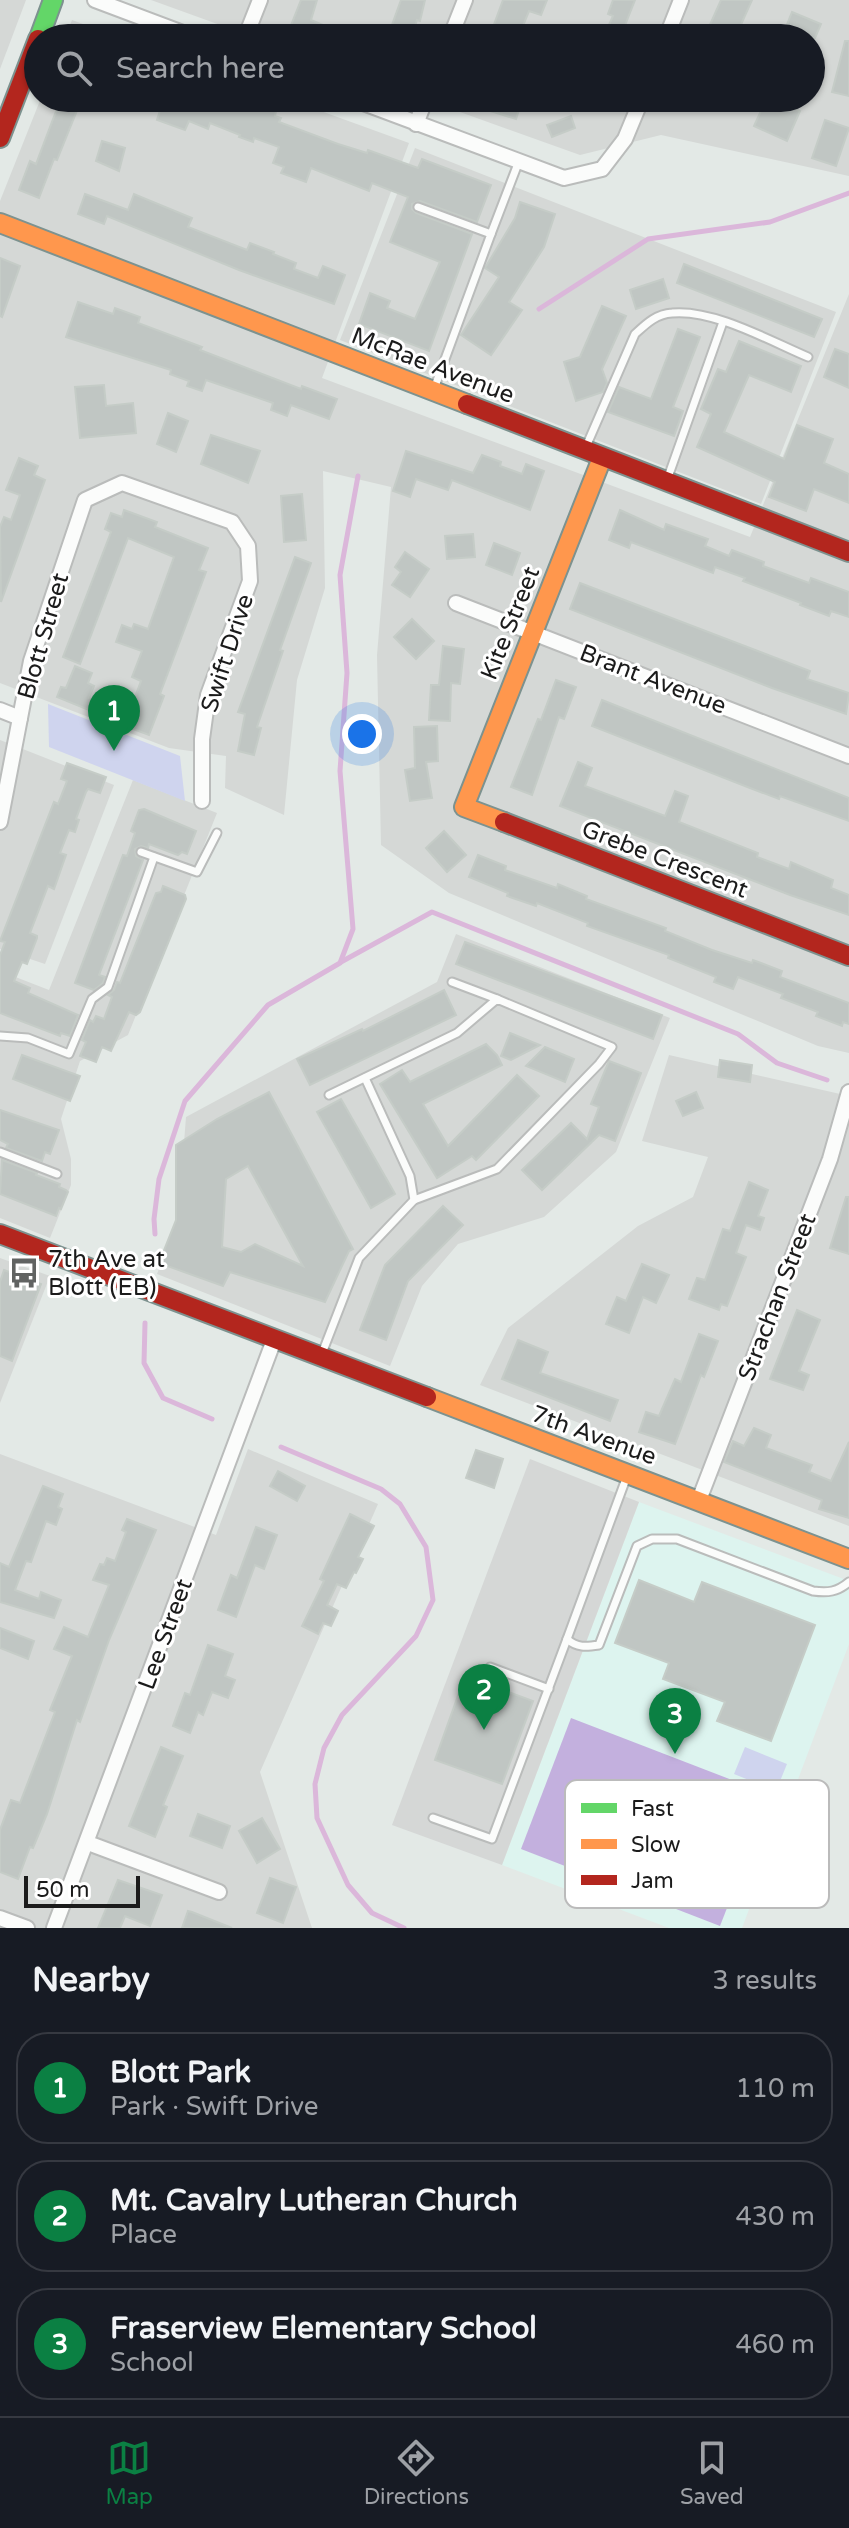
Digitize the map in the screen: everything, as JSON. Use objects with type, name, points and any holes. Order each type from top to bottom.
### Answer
[{"type":"street","points":[[44,24],[53,0]]},
{"type":"street","points":[[95,0],[159,24]]},
{"type":"street","points":[[251,24],[260,0]]},
{"type":"street","points":[[456,24],[465,0]]},
{"type":"street","points":[[672,24],[681,0]]},
{"type":"street","points":[[0,138],[24,75]]},
{"type":"street","points":[[386,112],[564,178],[602,169],[625,139],[636,112]]},
{"type":"street","points":[[416,124],[421,112]]},
{"type":"street","name":"McRae Avenue","points":[[0,223],[849,552]]},
{"type":"street","name":"Kite Street","points":[[464,807],[602,458]]},
{"type":"street","name":"Swift Drive","points":[[85,500],[122,483],[232,522],[248,546],[250,581],[208,695],[202,739],[202,801]]},
{"type":"street","name":"Blott Street","points":[[0,822],[31,661],[85,500]]},
{"type":"street","name":"Brant Avenue","points":[[456,603],[849,756]]},
{"type":"street","points":[[0,710],[20,718]]},
{"type":"street","name":"Grebe Crescent","points":[[464,807],[849,956]]},
{"type":"street","name":"Strachan Street","points":[[699,1500],[830,1159],[849,1092]]},
{"type":"street","name":"7th Avenue","points":[[0,1234],[849,1559]]},
{"type":"street","name":"Lee Street","points":[[54,1928],[274,1340]]},
{"type":"street","points":[[88,1843],[219,1892]]},
{"type":"street","points":[[0,1918],[27,1928]]},
{"type":"lane","points":[[433,391],[519,161]]},
{"type":"lane","points":[[418,207],[491,234]]},
{"type":"lane","points":[[584,451],[635,334],[650,320],[671,313],[701,316],[808,357]]},
{"type":"lane","points":[[666,483],[723,322]]},
{"type":"lane","points":[[141,852],[197,872],[217,833]]},
{"type":"lane","points":[[0,1036],[28,1038],[69,1054],[92,999],[108,987],[154,857]]},
{"type":"lane","points":[[321,1359],[359,1258],[414,1200],[497,1169],[612,1047],[452,982]]},
{"type":"lane","points":[[329,1095],[457,1033],[497,999]]},
{"type":"lane","points":[[365,1078],[410,1176],[414,1200]]},
{"type":"lane","points":[[0,1152],[57,1174]]},
{"type":"lane","points":[[433,1818],[492,1839],[627,1474]]},
{"type":"lane","points":[[567,1639],[585,1648],[599,1645],[637,1546],[652,1539],[677,1539],[813,1591],[826,1593],[840,1590],[849,1582]]},
{"type":"lane","points":[[490,1667],[549,1689]]},
{"type":"shaded area","points":[[0,0],[26,0],[0,69]]},
{"type":"shaded area","points":[[151,0],[849,0],[849,176],[661,135],[580,155],[460,112],[825,112],[825,24],[217,24]]},
{"type":"shaded area","points":[[35,112],[324,112],[409,143],[322,378],[750,537],[849,294],[849,1053],[818,1046],[449,893],[381,845],[377,655],[391,487],[323,471],[325,588],[297,680],[284,815],[225,788],[226,756],[169,748],[0,683],[0,201]]},
{"type":"shaded area","points":[[415,148],[836,312],[761,504],[340,340]]},
{"type":"shaded area","points":[[48,704],[180,756],[185,801],[49,747]]},
{"type":"shaded area","points":[[0,740],[114,785],[45,964],[0,949]]},
{"type":"shaded area","points":[[133,780],[217,813],[128,1035],[80,1061],[61,1119],[71,1159],[71,1185],[50,1238],[0,1218],[0,971],[49,990]]},
{"type":"shaded area","points":[[456,934],[670,1018],[616,1152],[544,1217],[458,1244],[422,1286],[390,1366],[157,1274],[178,1220],[186,1117],[437,982]]},
{"type":"shaded area","points":[[669,1055],[849,1096],[849,1526],[480,1385],[508,1328],[638,1226],[693,1197],[708,1157],[642,1141]]},
{"type":"shaded area","points":[[0,1258],[50,1276],[0,1403]]},
{"type":"shaded area","points":[[248,1449],[378,1504],[260,1772],[312,1928],[0,1928],[0,1454],[216,1535]]},
{"type":"shaded area","points":[[530,1459],[639,1502],[502,1865],[392,1825]]},
{"type":"shaded area","points":[[639,1502],[849,1581],[849,1644],[798,1780],[565,1780],[565,1889],[502,1865]]},
{"type":"shaded area","points":[[571,1718],[732,1780],[565,1780],[565,1866],[521,1849]]},
{"type":"shaded area","points":[[745,1747],[787,1764],[780,1780],[749,1780],[734,1774]]},
{"type":"shaded area","points":[[616,1908],[750,1908],[742,1928],[669,1928]]},
{"type":"shaded area","points":[[673,1908],[727,1908],[720,1926]]},
{"type":"building","points":[[301,0],[317,0],[311,20],[321,24],[292,24]]},
{"type":"building","points":[[401,0],[425,0],[420,21],[417,20],[416,24],[392,24]]},
{"type":"building","points":[[503,0],[547,0],[541,15],[529,11],[524,24],[494,24]]},
{"type":"building","points":[[613,0],[635,0],[626,24],[609,24],[613,16],[608,14]]},
{"type":"building","points":[[721,0],[752,0],[741,24],[710,24]]},
{"type":"building","points":[[792,12],[821,24],[787,24]]},
{"type":"building","points":[[845,41],[849,41],[849,96],[832,92]]},
{"type":"building","points":[[56,112],[76,112],[39,198],[19,190],[30,161],[36,164]]},
{"type":"building","points":[[160,112],[276,112],[275,116],[281,118],[279,122],[338,144],[367,153],[368,150],[418,168],[422,159],[491,185],[477,222],[420,201],[412,204],[416,213],[472,234],[429,351],[359,324],[370,293],[390,301],[387,308],[415,319],[440,262],[390,242],[408,197],[372,183],[369,191],[311,168],[306,182],[281,173],[284,167],[273,163],[279,147],[254,138],[253,142],[210,123],[208,129],[189,121],[185,130],[157,120]]},
{"type":"building","points":[[494,112],[518,112],[516,119]]},
{"type":"building","points":[[760,112],[800,112],[787,141],[754,126]]},
{"type":"building","points":[[571,116],[575,128],[552,137],[547,125]]},
{"type":"building","points":[[825,120],[849,128],[836,166],[812,158]]},
{"type":"building","points":[[102,141],[125,148],[119,171],[96,161]]},
{"type":"building","points":[[85,194],[128,210],[134,194],[192,218],[188,227],[247,250],[250,243],[274,252],[296,263],[294,269],[318,278],[323,266],[345,275],[334,304],[239,270],[107,216],[104,224],[78,214]]},
{"type":"building","points":[[520,202],[555,214],[544,247],[509,302],[522,310],[491,355],[461,335],[499,277],[485,268],[515,218]]},
{"type":"building","points":[[0,258],[20,266],[2,317],[0,316]]},
{"type":"building","points":[[684,264],[822,319],[814,337],[677,283]]},
{"type":"building","points":[[663,279],[669,298],[636,309],[630,290]]},
{"type":"building","points":[[78,302],[113,314],[115,308],[140,317],[138,323],[202,347],[200,350],[301,389],[302,386],[337,399],[329,419],[291,405],[287,416],[271,410],[273,403],[206,380],[202,391],[187,386],[189,381],[170,374],[171,370],[66,337]]},
{"type":"building","points":[[602,306],[626,316],[602,369],[607,383],[603,392],[576,401],[564,362],[580,357]]},
{"type":"building","points":[[678,329],[700,337],[673,407],[683,411],[674,436],[608,412],[619,387],[651,399]]},
{"type":"building","points":[[739,341],[801,366],[791,392],[749,375],[724,432],[784,459],[797,425],[833,439],[824,463],[849,474],[849,503],[814,489],[806,511],[769,497],[775,482],[697,447],[711,414],[701,409],[718,369],[726,372]]},
{"type":"building","points":[[835,349],[849,354],[849,388],[824,377]]},
{"type":"building","points":[[104,385],[106,406],[133,403],[136,433],[80,438],[75,387]]},
{"type":"building","points":[[168,413],[188,421],[176,452],[157,444]]},
{"type":"building","points":[[211,435],[260,451],[248,483],[201,464]]},
{"type":"building","points":[[406,451],[473,473],[482,455],[522,474],[526,464],[544,471],[530,510],[452,480],[448,490],[416,479],[410,497],[393,491]]},
{"type":"building","points":[[19,458],[38,466],[34,475],[45,480],[1,602],[0,527],[4,517],[11,520],[20,495],[6,490]]},
{"type":"building","points":[[302,494],[306,540],[284,542],[281,496]]},
{"type":"building","points":[[124,510],[157,522],[155,527],[208,548],[199,570],[206,572],[160,694],[164,696],[149,735],[57,697],[61,687],[66,688],[75,666],[92,673],[88,683],[94,686],[89,698],[129,713],[141,681],[132,677],[142,651],[116,642],[122,625],[132,629],[134,624],[148,629],[174,557],[128,538],[80,664],[63,657],[111,532],[105,529],[111,513],[122,517]]},
{"type":"building","points":[[620,510],[664,530],[666,524],[708,539],[705,546],[729,556],[732,550],[764,562],[763,566],[809,583],[811,578],[849,592],[849,617],[831,611],[829,616],[715,567],[713,573],[631,542],[629,548],[609,540]]},
{"type":"building","points":[[473,534],[475,557],[447,559],[445,536]]},
{"type":"building","points":[[494,543],[520,553],[512,575],[486,565]]},
{"type":"building","points":[[405,552],[429,569],[410,597],[392,585],[401,572],[395,567]]},
{"type":"building","points":[[295,557],[311,563],[257,727],[261,728],[254,755],[238,751],[245,714],[238,712]]},
{"type":"building","points":[[580,583],[810,671],[807,679],[849,693],[846,714],[570,609]]},
{"type":"building","points":[[412,619],[434,641],[416,659],[394,637]]},
{"type":"building","points":[[443,646],[464,649],[460,684],[451,683],[450,721],[429,720],[431,685],[439,685]]},
{"type":"building","points":[[556,680],[576,687],[564,719],[559,717],[532,795],[511,787]]},
{"type":"building","points":[[602,700],[849,798],[849,821],[780,796],[779,799],[592,726]]},
{"type":"building","points":[[437,726],[438,761],[426,762],[432,798],[410,801],[405,770],[415,768],[414,727]]},
{"type":"building","points":[[578,762],[592,768],[585,786],[665,816],[675,791],[688,796],[679,822],[758,853],[757,857],[789,869],[791,862],[833,880],[831,888],[849,895],[849,915],[560,806]]},
{"type":"building","points":[[67,763],[106,777],[100,793],[88,789],[86,792],[76,819],[79,820],[75,832],[69,830],[60,853],[66,855],[54,889],[48,886],[30,933],[37,938],[27,964],[22,962],[14,981],[30,988],[28,993],[78,1015],[70,1036],[61,1033],[60,1036],[0,1013],[0,955],[5,942],[0,941],[54,802],[58,804],[67,781],[61,779]]},
{"type":"building","points":[[144,809],[196,831],[187,854],[182,852],[178,855],[149,844],[148,848],[141,846],[135,849],[136,856],[143,860],[99,975],[105,977],[103,983],[94,990],[75,983],[123,855],[127,856],[135,833],[131,831],[139,810]]},
{"type":"building","points":[[444,831],[466,855],[447,872],[426,848]]},
{"type":"building","points":[[478,855],[506,866],[505,870],[557,888],[558,884],[587,896],[586,899],[666,928],[665,931],[712,950],[782,971],[780,977],[849,1003],[849,1024],[843,1022],[842,1026],[816,1016],[818,1012],[781,998],[783,994],[738,977],[733,989],[714,982],[716,977],[668,958],[669,955],[587,926],[588,923],[537,903],[536,906],[507,896],[508,893],[469,877]]},
{"type":"building","points":[[163,886],[185,895],[186,899],[140,1012],[136,1015],[129,1012],[111,1051],[102,1047],[96,1062],[80,1056],[90,1020],[93,1022],[96,1016],[104,1019],[112,997],[108,995],[117,982],[120,983],[156,893],[161,892]]},
{"type":"building","points":[[465,942],[662,1015],[653,1039],[456,964]]},
{"type":"building","points":[[444,990],[456,1015],[310,1085],[297,1059],[363,1031]]},
{"type":"building","points":[[510,1033],[540,1045],[511,1060],[501,1056]]},
{"type":"building","points":[[486,1044],[502,1065],[423,1104],[448,1146],[517,1075],[539,1096],[476,1160],[472,1156],[437,1178],[380,1084],[402,1070],[410,1082]]},
{"type":"building","points":[[545,1047],[574,1059],[565,1082],[526,1066]]},
{"type":"building","points":[[22,1055],[80,1076],[70,1101],[13,1079]]},
{"type":"building","points":[[720,1060],[752,1065],[750,1082],[718,1077]]},
{"type":"building","points":[[609,1061],[641,1073],[615,1141],[599,1135],[542,1190],[522,1170],[571,1123],[587,1139],[599,1107],[591,1104]]},
{"type":"building","points":[[269,1092],[353,1249],[349,1251],[325,1302],[230,1272],[223,1286],[159,1263],[176,1220],[176,1145]],"holes":[[[248,1166],[303,1266],[255,1244],[241,1252],[222,1247],[226,1179]]]},
{"type":"building","points":[[696,1092],[703,1108],[683,1116],[676,1101]]},
{"type":"building","points":[[341,1099],[395,1194],[371,1208],[317,1112]]},
{"type":"building","points":[[0,1110],[59,1130],[50,1154],[45,1152],[42,1161],[6,1148],[8,1144],[0,1140]]},
{"type":"building","points":[[2,1160],[60,1184],[59,1187],[68,1192],[56,1216],[0,1194]]},
{"type":"building","points":[[749,1182],[768,1190],[758,1216],[764,1218],[760,1230],[746,1225],[736,1253],[746,1257],[727,1306],[721,1304],[719,1310],[689,1299],[697,1278],[705,1280],[723,1229],[730,1231]]},
{"type":"building","points":[[846,1197],[849,1197],[849,1254],[830,1248]]},
{"type":"building","points":[[443,1206],[463,1225],[408,1281],[386,1340],[360,1330],[385,1265]]},
{"type":"building","points":[[642,1264],[669,1275],[656,1303],[643,1297],[629,1333],[606,1324],[617,1297],[626,1301]]},
{"type":"building","points":[[4,1270],[41,1284],[12,1361],[0,1356],[0,1282]]},
{"type":"building","points":[[797,1310],[820,1320],[799,1371],[809,1375],[803,1390],[770,1379]]},
{"type":"building","points":[[699,1334],[718,1341],[704,1377],[701,1375],[675,1444],[639,1432],[646,1412],[659,1416],[675,1379],[681,1382]]},
{"type":"building","points":[[518,1340],[548,1352],[540,1373],[618,1400],[610,1421],[502,1379]]},
{"type":"building","points":[[754,1428],[771,1435],[766,1448],[812,1465],[809,1472],[831,1481],[849,1442],[849,1518],[819,1509],[822,1500],[724,1462],[733,1441],[744,1446]]},
{"type":"building","points":[[476,1450],[503,1459],[494,1488],[466,1478]]},
{"type":"building","points":[[278,1471],[305,1486],[297,1501],[270,1486]]},
{"type":"building","points":[[43,1486],[63,1494],[58,1507],[62,1509],[56,1525],[46,1521],[31,1562],[26,1561],[15,1590],[39,1599],[41,1592],[61,1600],[54,1618],[0,1602],[0,1563],[9,1567]]},
{"type":"building","points":[[350,1514],[374,1526],[358,1557],[363,1559],[356,1573],[346,1588],[337,1584],[327,1605],[338,1611],[331,1626],[323,1623],[318,1634],[302,1626],[324,1581],[320,1579]]},
{"type":"building","points":[[127,1519],[156,1530],[109,1640],[80,1722],[77,1720],[47,1814],[18,1879],[0,1872],[0,1830],[11,1800],[20,1803],[55,1712],[50,1710],[72,1656],[54,1649],[64,1627],[88,1637],[109,1585],[93,1580],[100,1564],[104,1565],[107,1558],[115,1561],[126,1532],[122,1530]]},
{"type":"building","points":[[256,1527],[277,1535],[264,1569],[255,1565],[236,1617],[218,1610],[231,1575],[237,1578]]},
{"type":"building","points":[[639,1580],[694,1602],[702,1582],[815,1625],[771,1741],[717,1721],[725,1702],[663,1679],[669,1663],[615,1643]]},
{"type":"building","points":[[0,1628],[34,1641],[28,1659],[0,1648]]},
{"type":"building","points":[[208,1645],[233,1654],[225,1676],[235,1680],[228,1698],[212,1692],[203,1715],[198,1712],[190,1733],[173,1726],[185,1693],[190,1695]]},
{"type":"building","points":[[465,1676],[533,1701],[502,1784],[435,1760]]},
{"type":"building","points":[[161,1747],[183,1756],[163,1805],[167,1807],[155,1837],[129,1826]]},
{"type":"building","points":[[198,1814],[230,1826],[222,1848],[190,1836]]},
{"type":"building","points":[[262,1818],[280,1849],[257,1863],[239,1831]]},
{"type":"building","points":[[270,1878],[296,1887],[283,1923],[257,1913]]},
{"type":"building","points":[[118,1880],[162,1895],[150,1926],[125,1916],[120,1928],[98,1928]]},
{"type":"building","points":[[188,1911],[192,1912],[232,1928],[182,1928]]},
{"type":"waterway","points":[[539,309],[648,239],[770,222],[849,193]]},
{"type":"waterway","points":[[155,1234],[159,1179],[185,1101],[268,1005],[340,963],[353,929],[340,771],[347,673],[340,575],[358,476]]},
{"type":"waterway","points":[[341,962],[432,912],[738,1034],[777,1063],[827,1080]]},
{"type":"waterway","points":[[145,1323],[144,1363],[163,1398],[212,1419]]},
{"type":"waterway","points":[[281,1447],[381,1489],[400,1504],[426,1547],[433,1600],[416,1636],[342,1715],[324,1748],[315,1784],[317,1818],[348,1885],[372,1913],[404,1928]]},
{"type":"traffic: fast","points":[[44,24],[53,0]]},
{"type":"traffic: slow","points":[[0,223],[467,404]]},
{"type":"traffic: slow","points":[[504,822],[464,807],[602,458]]},
{"type":"traffic: slow","points":[[427,1397],[849,1559]]},
{"type":"traffic: jam","points":[[0,138],[24,75]]},
{"type":"traffic: jam","points":[[467,404],[849,552]]},
{"type":"traffic: jam","points":[[504,822],[849,956]]},
{"type":"traffic: jam","points":[[0,1234],[427,1397]]},
{"type":"place","name":"Blott Park","points":[[114,751]]},
{"type":"place","name":"7th Ave at Blott (EB)","points":[[24,1273]]},
{"type":"place","name":"Mt. Cavalry Lutheran Church","points":[[484,1730]]},
{"type":"place","name":"Fraserview Elementary School","points":[[675,1754]]}]
